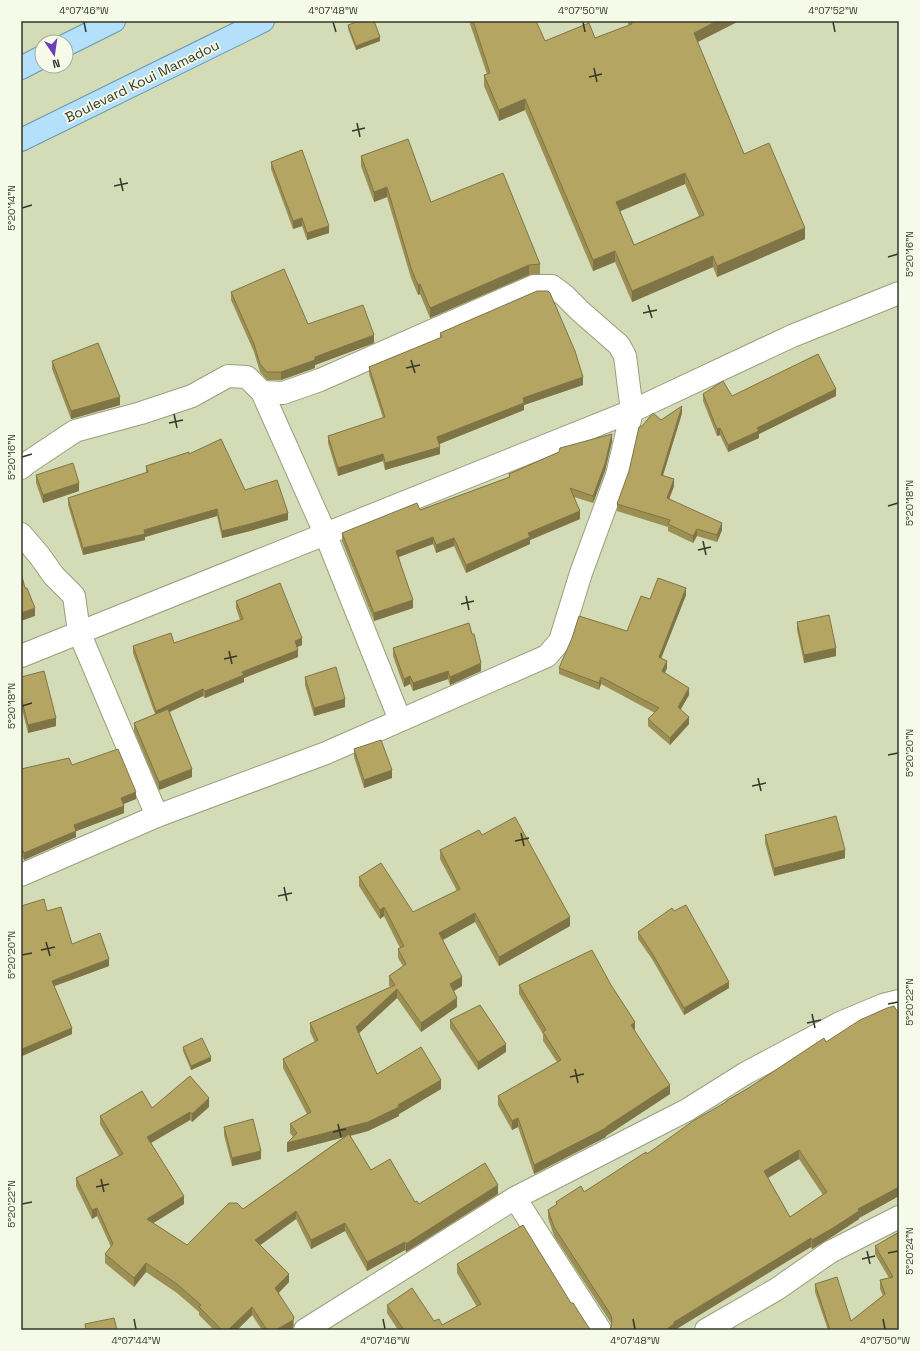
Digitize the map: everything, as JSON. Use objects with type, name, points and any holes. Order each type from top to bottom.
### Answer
[{"type":"main road","points":[[74,41],[114,21]]},
{"type":"main road","name":"Boulevard Koui Mamadou","points":[[21,140],[263,21]]},
{"type":"main road","points":[[21,68],[34,61]]},
{"type":"street","points":[[21,875],[157,816],[326,753],[547,656],[560,641],[581,574],[617,475],[632,411],[624,356],[619,345],[564,295],[552,286],[534,286],[320,380],[283,393],[262,392]]},
{"type":"street","points":[[21,656],[632,411],[792,336],[899,293]]},
{"type":"street","points":[[21,468],[75,431],[142,413],[192,396],[228,376],[247,377],[262,392],[325,534],[400,720]]},
{"type":"street","points":[[21,534],[54,576],[74,596],[79,632],[157,816]]},
{"type":"street","points":[[305,1330],[515,1198],[687,1110],[746,1073],[840,1023],[883,1004],[899,1000]]},
{"type":"street","points":[[515,1198],[600,1330]]},
{"type":"street","points":[[706,1330],[776,1289],[830,1252],[899,1217]]},
{"type":"building","points":[[359,21],[374,21],[380,37],[356,46],[348,25]]},
{"type":"building","points":[[473,21],[536,21],[545,41],[589,23],[595,38],[632,24],[631,21],[717,21],[694,33],[744,154],[769,143],[805,228],[717,266],[713,256],[632,291],[615,251],[593,260],[525,99],[499,110],[484,75],[490,73]],"holes":[[[685,173],[704,215],[634,245],[616,202]]]},
{"type":"building","points":[[408,139],[431,202],[503,173],[540,264],[529,265],[430,308],[420,284],[418,285],[411,268],[387,187],[374,192],[361,156]]},
{"type":"building","points":[[302,150],[329,226],[307,233],[302,218],[293,221],[271,162]]},
{"type":"building","points":[[284,269],[308,324],[363,305],[374,335],[315,357],[315,360],[281,372],[267,372],[260,364],[254,344],[231,292]]},
{"type":"building","points":[[537,291],[548,291],[550,293],[575,351],[583,377],[523,398],[524,403],[437,437],[440,447],[385,463],[383,454],[338,468],[328,436],[385,417],[369,367],[442,337],[440,333]]},
{"type":"building","points":[[98,343],[120,397],[71,411],[52,361]]},
{"type":"building","points":[[818,354],[836,389],[757,428],[759,431],[728,445],[720,428],[717,429],[703,394],[723,381],[732,396]]},
{"type":"building","points":[[682,406],[661,475],[674,479],[667,498],[722,523],[717,535],[697,529],[693,536],[668,524],[670,520],[617,504],[629,471],[639,427],[642,426],[653,413],[661,420]]},
{"type":"building","points":[[612,434],[605,464],[593,496],[570,488],[580,511],[528,533],[530,537],[466,565],[454,538],[436,545],[433,537],[396,551],[413,600],[374,613],[342,533],[417,503],[420,510],[510,477],[509,474],[559,452],[560,448]]},
{"type":"building","points":[[221,439],[245,490],[277,480],[288,513],[222,531],[217,509],[144,530],[145,534],[83,548],[68,498],[148,472],[146,466],[189,452],[189,454]]},
{"type":"building","points":[[73,463],[79,483],[43,495],[36,475]]},
{"type":"building","points":[[21,573],[25,588],[27,588],[35,608],[21,613]]},
{"type":"building","points":[[658,578],[686,588],[659,657],[667,661],[662,671],[689,688],[678,707],[689,717],[670,738],[648,719],[659,708],[601,677],[599,683],[559,668],[572,638],[579,616],[627,631],[641,596],[650,599]]},
{"type":"building","points":[[280,583],[302,638],[295,641],[298,650],[242,672],[244,675],[205,691],[203,689],[156,711],[133,646],[171,633],[174,643],[243,619],[236,601]]},
{"type":"building","points":[[829,615],[836,648],[804,655],[797,622]]},
{"type":"building","points":[[469,623],[472,634],[474,634],[481,663],[450,677],[448,671],[413,683],[410,676],[404,679],[393,648]]},
{"type":"building","points":[[336,667],[345,699],[314,708],[305,677]]},
{"type":"building","points":[[44,671],[56,718],[28,725],[21,697],[21,677]]},
{"type":"building","points":[[168,709],[192,769],[159,782],[134,723]]},
{"type":"building","points":[[381,740],[392,770],[364,780],[354,749]]},
{"type":"building","points":[[118,749],[136,792],[121,798],[124,806],[74,825],[76,831],[24,853],[22,849],[21,850],[21,769],[69,758],[72,765]]},
{"type":"building","points":[[836,816],[845,850],[774,868],[765,835]]},
{"type":"building","points":[[515,817],[570,917],[499,957],[475,913],[439,933],[462,977],[450,984],[457,998],[421,1023],[397,989],[356,1027],[377,1074],[421,1047],[441,1080],[398,1105],[399,1107],[368,1122],[287,1143],[297,1133],[290,1124],[311,1112],[283,1059],[318,1040],[310,1023],[395,985],[389,976],[406,964],[398,949],[404,946],[384,907],[380,910],[359,877],[381,863],[413,912],[460,889],[440,850],[479,830],[482,835]]},
{"type":"building","points":[[44,899],[47,911],[61,907],[72,944],[100,933],[109,959],[52,981],[72,1028],[22,1049],[21,906]]},
{"type":"building","points":[[686,905],[729,982],[684,1008],[638,932],[672,908],[674,911]]},
{"type":"building","points":[[592,950],[611,985],[635,1022],[631,1025],[670,1085],[606,1128],[534,1165],[518,1118],[512,1121],[498,1096],[561,1060],[543,1032],[546,1030],[519,985]]},
{"type":"building","points":[[480,1005],[506,1044],[478,1062],[450,1020]]},
{"type":"building","points":[[894,1006],[899,1014],[899,1187],[858,1209],[859,1211],[833,1228],[812,1240],[811,1238],[674,1322],[674,1324],[667,1329],[668,1330],[608,1330],[611,1327],[611,1315],[554,1227],[548,1210],[557,1204],[556,1202],[581,1186],[584,1192],[646,1152],[647,1154],[693,1121],[747,1089],[824,1038],[826,1042],[860,1020]],"holes":[[[799,1150],[827,1192],[790,1217],[764,1171]]]},
{"type":"building","points":[[202,1038],[211,1057],[191,1066],[183,1047]]},
{"type":"building","points":[[190,1076],[209,1098],[192,1114],[190,1112],[147,1137],[184,1196],[147,1219],[187,1245],[229,1203],[237,1203],[243,1209],[349,1134],[371,1170],[390,1159],[415,1202],[417,1201],[419,1204],[485,1163],[498,1185],[406,1244],[405,1242],[367,1262],[345,1223],[311,1240],[296,1211],[255,1240],[289,1274],[275,1288],[294,1317],[293,1320],[276,1330],[267,1330],[252,1307],[228,1330],[222,1330],[199,1307],[201,1305],[177,1284],[146,1263],[134,1278],[105,1254],[113,1244],[97,1208],[92,1210],[76,1178],[123,1154],[100,1116],[142,1091],[152,1108]]},
{"type":"building","points":[[253,1119],[261,1151],[232,1158],[224,1127]]},
{"type":"building","points":[[523,1225],[571,1303],[573,1303],[589,1328],[592,1330],[404,1330],[387,1305],[412,1288],[434,1321],[439,1319],[442,1325],[481,1304],[457,1264]]},
{"type":"building","points":[[899,1232],[899,1330],[830,1330],[815,1284],[837,1277],[851,1321],[885,1294],[880,1280],[893,1277],[875,1246]]},
{"type":"building","points":[[114,1318],[117,1330],[86,1330],[85,1324]]}]
